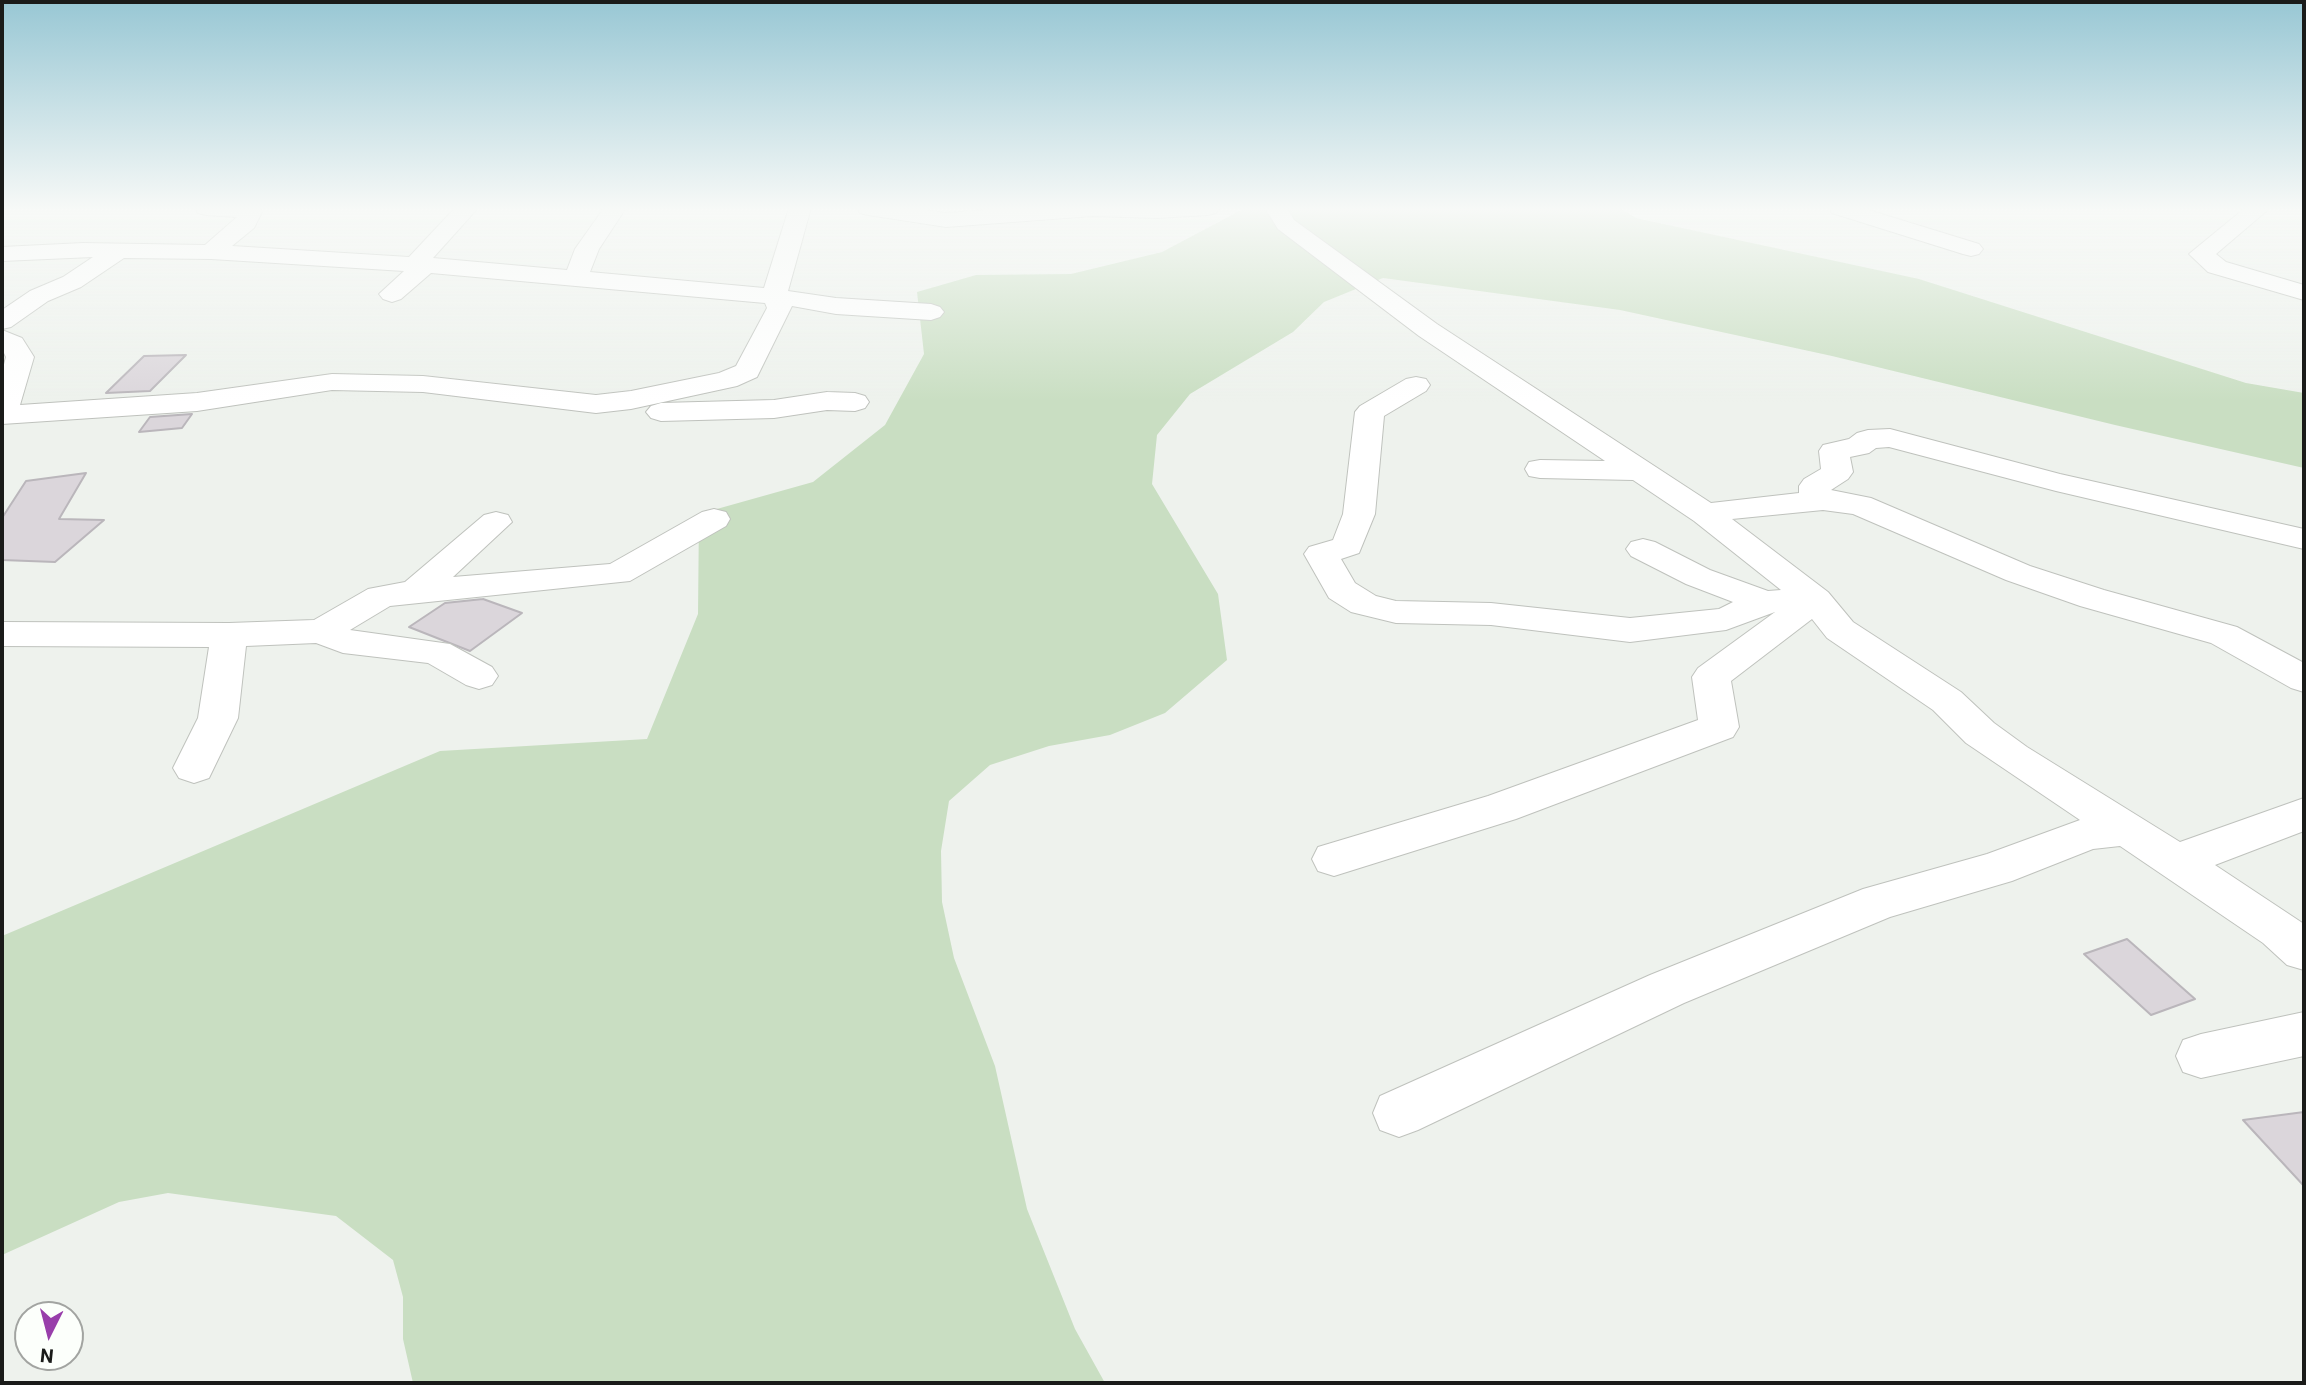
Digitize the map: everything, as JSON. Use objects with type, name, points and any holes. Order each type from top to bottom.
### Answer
[{"type":"street","points":[[2,321],[39,296],[72,282],[86,273]]},
{"type":"street","points":[[392,294],[416,273]]},
{"type":"street","points":[[501,273],[775,296],[836,306],[931,312]]},
{"type":"street","points":[[575,280],[578,273]]},
{"type":"street","points":[[2,338],[13,344],[20,357],[2,415],[197,402],[332,382],[423,384],[596,404],[631,400],[727,380],[747,371],[780,308],[775,296],[782,273]]},
{"type":"street","points":[[1351,273],[1428,330],[1591,437],[1636,471],[1705,514],[1815,600],[1840,630],[1947,701],[1980,733],[2013,757],[2127,829],[2304,951]]},
{"type":"street","points":[[2236,273],[2304,293]]},
{"type":"street","points":[[1416,385],[1370,412],[1359,513],[1347,546],[1321,554],[1341,590],[1364,604],[1396,612],[1491,614],[1630,630],[1726,619],[1763,602]]},
{"type":"street","points":[[569,402],[588,409],[694,413],[749,408],[774,409],[827,401],[855,402]]},
{"type":"street","points":[[1823,500],[1815,493],[1815,486],[1837,472],[1834,451],[1858,447],[1868,439],[1890,438],[2056,482],[2304,539]]},
{"type":"street","points":[[1945,485],[1945,471],[1965,458]]},
{"type":"street","points":[[1540,468],[1636,471]]},
{"type":"street","points":[[1705,514],[1823,500],[1876,510],[2018,573],[2092,598],[2224,635],[2304,679]]},
{"type":"street","points":[[321,631],[380,597],[416,591],[618,575],[714,519]]},
{"type":"street","points":[[416,591],[496,522]]},
{"type":"street","points":[[1643,549],[1698,578],[1763,602],[1815,600]]},
{"type":"street","points":[[1334,859],[1501,808],[1719,727],[1711,677],[1815,600]]},
{"type":"street","points":[[2,634],[229,635],[321,631],[343,641],[437,652],[479,676]]},
{"type":"street","points":[[194,768],[218,718],[229,635]]},
{"type":"street","points":[[2174,862],[2304,814]]},
{"type":"street","points":[[1399,1113],[1667,989],[1879,902],[1996,869],[2089,833],[2127,829]]},
{"type":"street","points":[[2202,1056],[2304,1034]]},
{"type":"green space","points":[[1889,273],[1919,279],[2246,383],[2304,393],[2304,468],[1832,356],[1620,310],[1383,278],[1324,302],[1293,332],[1190,394],[1157,435],[1152,484],[1218,594],[1227,660],[1165,713],[1110,735],[1049,746],[990,765],[949,801],[941,851],[942,902],[954,958],[995,1066],[1027,1209],[1075,1329],[1105,1383],[413,1383],[403,1339],[403,1297],[393,1260],[336,1216],[168,1193],[119,1202],[2,1255],[2,936],[440,751],[647,739],[698,614],[699,514],[813,482],[885,425],[924,354],[917,292],[976,275]]},
{"type":"building","points":[[186,355],[150,391],[106,393],[144,356]]},
{"type":"building","points":[[192,414],[182,428],[139,432],[150,417]]},
{"type":"building","points":[[86,473],[59,519],[104,520],[55,562],[2,560],[2,518],[26,481]]},
{"type":"building","points":[[483,599],[522,613],[470,651],[409,627],[445,603]]},
{"type":"building","points":[[2127,939],[2195,999],[2151,1015],[2084,954]]},
{"type":"building","points":[[2304,1112],[2304,1186],[2243,1120]]}]
